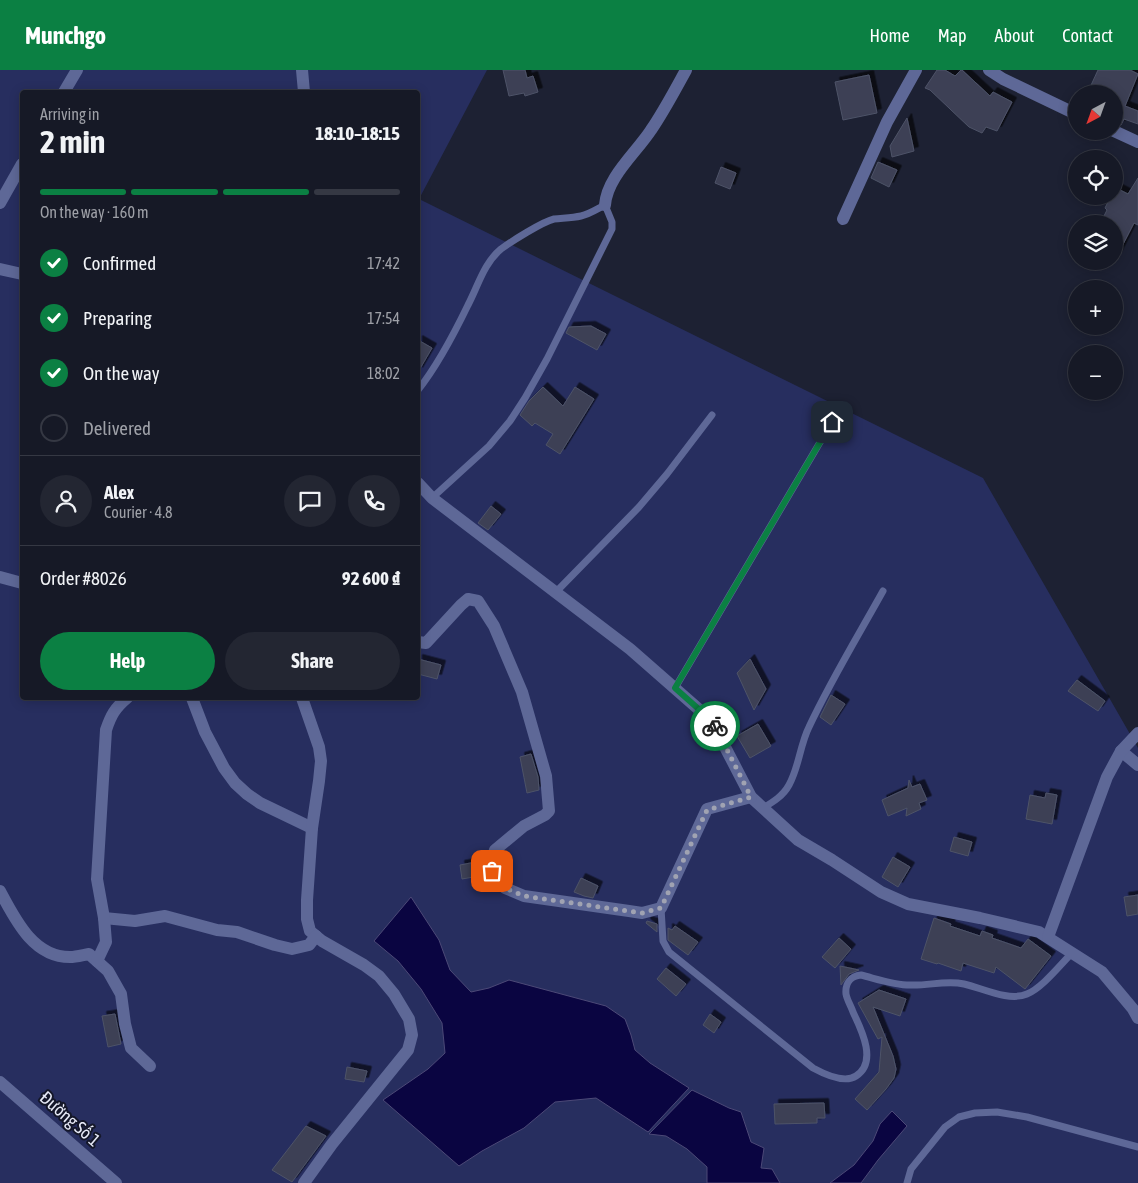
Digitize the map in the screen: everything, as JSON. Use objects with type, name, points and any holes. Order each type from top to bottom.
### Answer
[{"type":"street","points":[[65,90],[77,70]]},
{"type":"street","points":[[302,70],[304,90]]},
{"type":"street","points":[[605,205],[608,190],[622,168],[650,132],[686,70]]},
{"type":"street","points":[[842,219],[887,122],[916,70]]},
{"type":"street","points":[[989,70],[1003,79],[1068,110]]},
{"type":"street","points":[[1123,135],[1138,142]]},
{"type":"street","points":[[0,203],[20,168]]},
{"type":"street","points":[[0,269],[20,274]]},
{"type":"street","points":[[425,491],[630,649],[711,720],[751,797],[798,840],[881,892],[908,904],[1039,932],[1102,972],[1133,1009],[1138,1018]]},
{"type":"street","points":[[0,577],[20,582]]},
{"type":"street","points":[[420,642],[426,643],[460,605],[468,599],[478,600],[494,626],[522,692],[546,776],[549,811],[524,826],[495,850],[492,860],[492,871],[497,881],[505,888],[524,896],[642,913],[661,908],[707,810],[751,797]]},
{"type":"street","points":[[98,962],[106,942],[97,879],[106,730],[116,707],[125,700]]},
{"type":"street","points":[[193,700],[205,732],[224,768],[235,782],[260,803],[312,828]]},
{"type":"street","points":[[303,700],[319,747],[321,761],[312,828],[307,900],[307,919],[310,931],[322,941],[379,976],[394,994],[408,1019],[412,1035],[408,1050],[332,1144],[304,1183]]},
{"type":"street","points":[[1048,937],[1107,777],[1121,751],[1138,733]]},
{"type":"street","points":[[1121,751],[1138,765]]},
{"type":"street","points":[[0,891],[24,931],[35,944],[48,953],[69,957],[89,954],[108,971],[121,994],[125,1024],[131,1048],[150,1066]]},
{"type":"street","points":[[104,918],[135,922],[165,916],[217,930],[237,932],[292,949],[309,945],[316,936]]},
{"type":"street","name":"Đường Số 1","points":[[0,1082],[116,1183]]},
{"type":"lane","points":[[420,387],[441,357],[494,255],[546,222],[582,216],[605,205],[612,222],[612,229],[525,398],[510,421],[489,446],[425,491]]},
{"type":"lane","points":[[555,593],[639,507],[712,415]]},
{"type":"lane","points":[[675,688],[832,422]]},
{"type":"lane","points":[[763,808],[780,797],[789,785],[808,729],[883,592]]},
{"type":"lane","points":[[661,908],[663,941],[674,957],[812,1068],[829,1076],[847,1078],[854,1077],[860,1073],[864,1067],[867,1052],[863,1033],[846,996],[849,981],[856,976],[861,975],[907,985],[956,983],[1005,996],[1020,996],[1033,991],[1072,953]]},
{"type":"lane","points":[[907,1183],[911,1169],[945,1127],[959,1117],[975,1113],[997,1112],[1027,1117],[1138,1147]]},
{"type":"shaded area","points":[[0,70],[487,70],[420,197],[420,90],[20,90],[20,700],[420,700],[420,199],[983,478],[1138,748],[1138,1183],[0,1183]]},
{"type":"shaded area","points":[[411,897],[439,940],[450,970],[471,992],[489,988],[509,980],[606,1006],[625,1019],[635,1050],[650,1063],[689,1088],[648,1132],[596,1098],[555,1102],[524,1128],[459,1166],[383,1100],[428,1069],[445,1053],[442,1023],[421,989],[398,961],[374,941]]},
{"type":"shaded area","points":[[692,1090],[741,1112],[751,1142],[764,1148],[761,1168],[772,1169],[780,1183],[707,1183],[707,1167],[687,1149],[666,1136],[649,1134]]},
{"type":"shaded area","points":[[892,1111],[907,1126],[861,1183],[830,1183],[854,1165],[873,1141],[880,1124]]},
{"type":"building","points":[[503,70],[525,70],[527,78],[533,76],[538,92],[525,96],[524,93],[509,96]]},
{"type":"building","points":[[937,70],[945,70],[955,76],[962,70],[990,96],[993,92],[1012,102],[997,131],[986,127],[982,133],[969,127],[930,90],[925,88]]},
{"type":"building","points":[[1098,70],[1130,70],[1138,74],[1125,106],[1138,111],[1138,124],[1124,119],[1123,121],[1123,85],[1091,85]]},
{"type":"building","points":[[869,75],[877,113],[843,120],[835,82]]},
{"type":"building","points":[[907,118],[914,151],[892,157],[890,146]]},
{"type":"building","points":[[878,162],[897,170],[889,187],[871,178]]},
{"type":"building","points":[[721,167],[736,173],[730,189],[715,183]]},
{"type":"building","points":[[1138,178],[1138,225],[1134,223],[1123,244],[1123,215],[1104,215],[1107,210],[1105,208],[1106,205],[1123,205],[1123,192],[1128,194]]},
{"type":"building","points":[[591,326],[606,334],[597,350],[566,333],[569,327]]},
{"type":"building","points":[[420,341],[432,348],[420,369]]},
{"type":"building","points":[[543,387],[563,406],[575,387],[594,399],[560,454],[546,445],[553,434],[535,423],[532,426],[520,415],[529,401]]},
{"type":"building","points":[[491,506],[501,514],[488,530],[478,523]]},
{"type":"building","points":[[750,659],[766,689],[754,710],[737,673]]},
{"type":"building","points":[[420,660],[441,665],[437,679],[420,675]]},
{"type":"building","points":[[1077,680],[1105,701],[1098,711],[1068,691]]},
{"type":"building","points":[[831,695],[845,704],[831,725],[820,717]]},
{"type":"building","points":[[758,724],[771,746],[750,758],[737,736]]},
{"type":"building","points":[[531,754],[538,777],[539,790],[527,793],[520,757]]},
{"type":"building","points":[[909,780],[912,787],[920,784],[927,800],[919,803],[921,809],[906,816],[907,808],[888,816],[882,800],[908,788]]},
{"type":"building","points":[[1046,793],[1057,795],[1052,824],[1026,819],[1030,795],[1045,798]]},
{"type":"building","points":[[954,837],[972,842],[968,856],[950,851]]},
{"type":"building","points":[[893,857],[910,867],[898,887],[882,877]]},
{"type":"building","points":[[476,862],[479,876],[462,879],[460,865]]},
{"type":"building","points":[[581,878],[598,886],[593,898],[574,892]]},
{"type":"building","points":[[1138,895],[1138,914],[1127,916],[1124,897]]},
{"type":"building","points":[[934,918],[951,924],[950,926],[980,936],[982,931],[993,935],[992,938],[1021,948],[1028,939],[1051,956],[1025,989],[996,967],[994,973],[963,963],[961,971],[921,959]]},
{"type":"building","points":[[647,921],[657,924],[657,932],[646,923]]},
{"type":"building","points":[[675,926],[698,942],[688,955],[668,940],[668,928],[672,930]]},
{"type":"building","points":[[839,938],[851,949],[835,968],[822,957]]},
{"type":"building","points":[[840,966],[859,970],[849,974],[841,985]]},
{"type":"building","points":[[666,968],[686,984],[676,996],[657,979]]},
{"type":"building","points":[[879,990],[906,999],[900,1016],[873,1007],[893,1056],[896,1069],[894,1078],[867,1110],[855,1099],[879,1072],[882,1037],[878,1039],[858,1003]]},
{"type":"building","points":[[115,1014],[121,1044],[108,1047],[102,1016]]},
{"type":"building","points":[[710,1014],[721,1022],[714,1033],[703,1025]]},
{"type":"building","points":[[347,1067],[367,1071],[364,1082],[345,1079]]},
{"type":"building","points":[[824,1103],[825,1118],[817,1118],[817,1123],[775,1124],[774,1104]]},
{"type":"building","points":[[306,1126],[326,1136],[292,1182],[272,1170]]},
{"type":"way so far","points":[[492,871],[497,881],[505,888],[524,896],[642,913],[661,908],[707,810],[751,797],[715,726]]},
{"type":"route","points":[[715,726],[711,720],[675,688],[832,422]]}]
